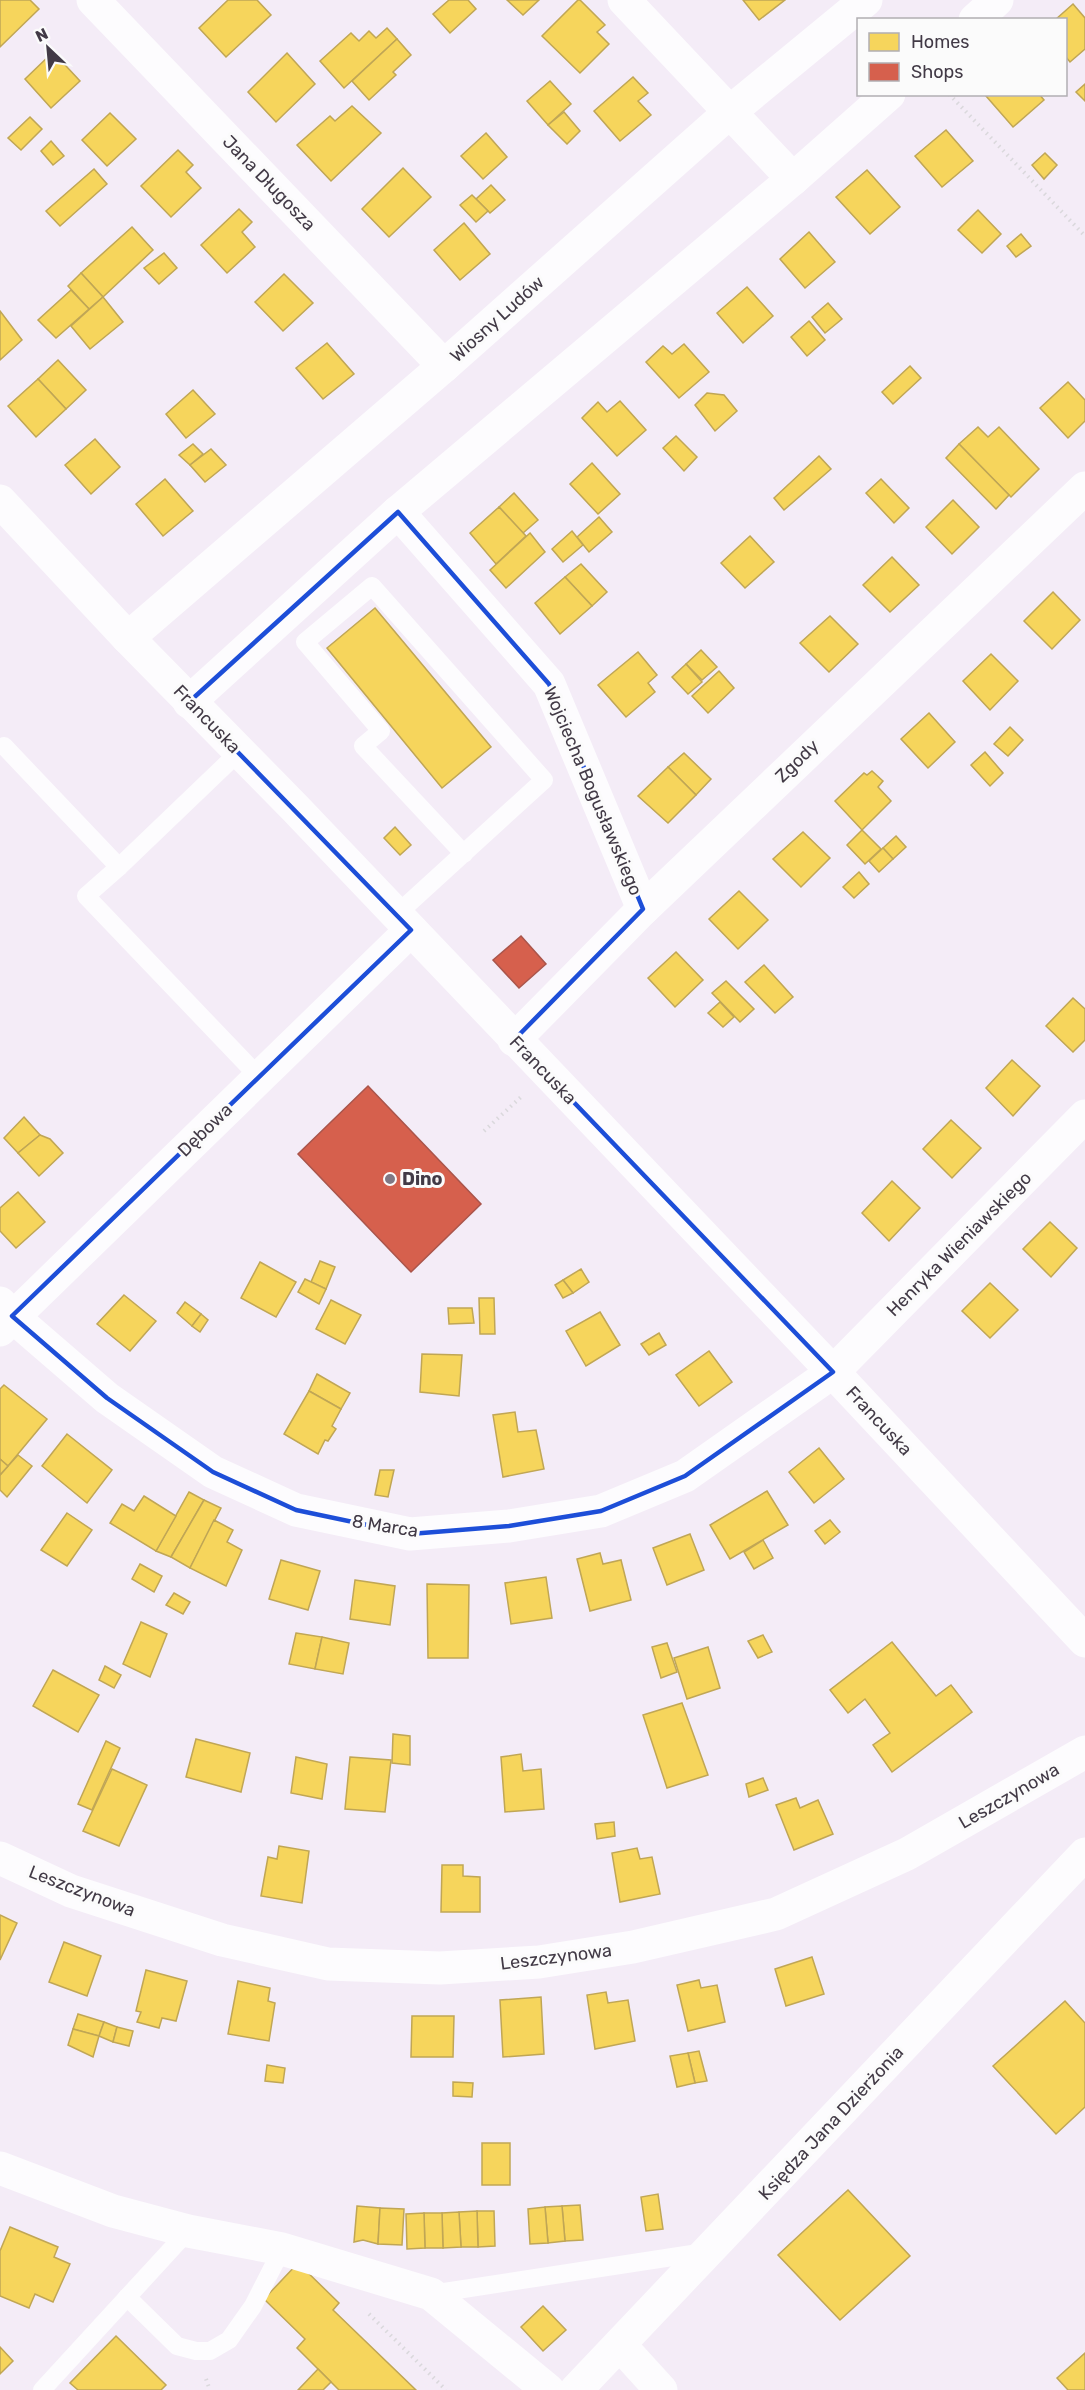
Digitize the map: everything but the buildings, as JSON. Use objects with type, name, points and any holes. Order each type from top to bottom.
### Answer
[{"type":"street","name":"Jana Długosza","points":[[93,0],[444,366]]},
{"type":"street","points":[[624,0],[793,179]]},
{"type":"street","name":"Wiosny Ludów","points":[[128,638],[444,366],[731,111],[866,0]]},
{"type":"street","points":[[977,18],[997,0]]},
{"type":"street","points":[[189,702],[398,512],[793,179],[887,96]]},
{"type":"street","name":"Zgody","points":[[514,1040],[643,909],[1085,488]]},
{"type":"street","name":"Francuska","points":[[0,501],[189,702],[404,923],[833,1372],[1085,1641]]},
{"type":"street","name":"Wojciecha Bogusławskiego","points":[[398,512],[549,684],[643,909]]},
{"type":"street","name":"Dębowa","points":[[4,1316],[259,1077],[404,923]]},
{"type":"street","name":"Henryka Wieniawskiego","points":[[833,1372],[1085,1116]]},
{"type":"street","name":"8 Marca","points":[[4,1316],[107,1398],[213,1472],[296,1510],[410,1534],[509,1526],[601,1511],[685,1476],[833,1372]]},
{"type":"street","name":"Leszczynowa","points":[[0,1858],[71,1891],[222,1940],[328,1964],[440,1968],[539,1962],[633,1947],[776,1914],[908,1854],[1085,1752]]},
{"type":"street","name":"Księdza Jana Dzierżonia","points":[[576,2390],[1085,1854]]},
{"type":"street","points":[[0,2168],[113,2211],[188,2231],[282,2249],[430,2294],[548,2390]]},
{"type":"street","points":[[620,2346],[661,2390]]},
{"type":"lane","points":[[404,923],[464,854],[544,780],[372,586],[305,642],[381,730],[363,746],[464,854]]},
{"type":"lane","points":[[4,746],[119,867]]},
{"type":"lane","points":[[239,752],[86,896],[259,1077]]},
{"type":"lane","points":[[42,2390],[188,2231]]},
{"type":"lane","points":[[128,2297],[177,2346],[210,2351],[230,2340],[253,2306],[282,2249]]},
{"type":"lane","points":[[430,2294],[709,2252]]},
{"type":"path","points":[[951,96],[1085,236]]},
{"type":"path","points":[[484,1131],[526,1092]]},
{"type":"path","points":[[361,2307],[446,2390]]},
{"type":"highlighted area","points":[[398,512],[549,684],[643,909],[514,1040],[833,1372],[685,1476],[601,1511],[509,1526],[410,1534],[296,1510],[213,1472],[107,1398],[12,1316],[411,930],[189,702]]},
{"type":"place","name":"Dino","points":[[390,1179]]}]
